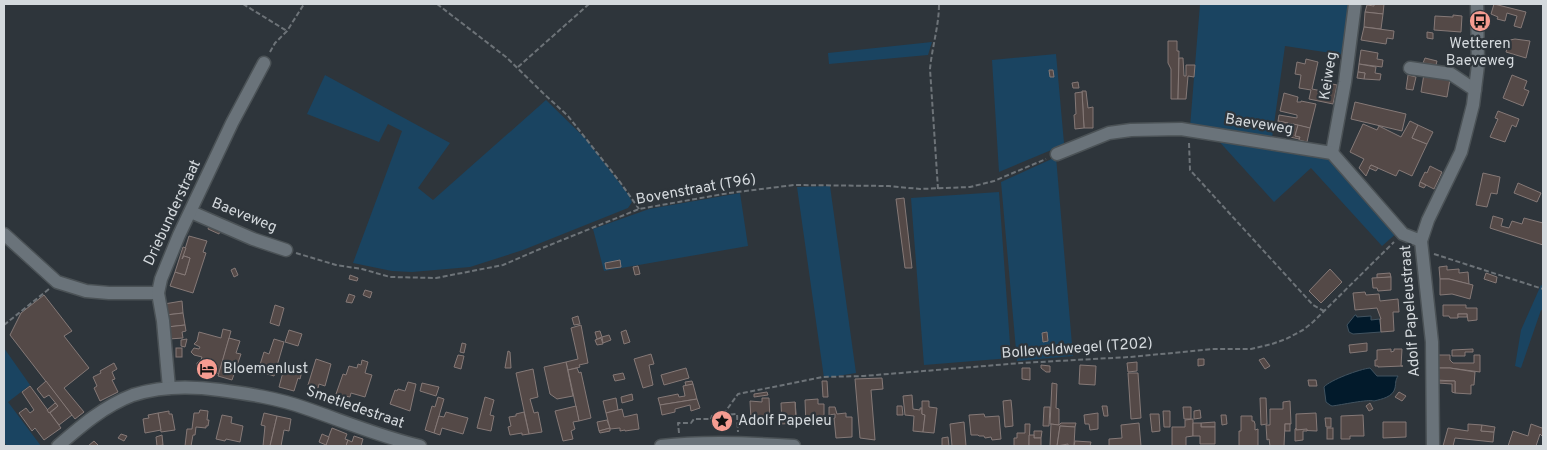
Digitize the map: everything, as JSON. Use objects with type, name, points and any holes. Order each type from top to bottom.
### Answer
[{"type":"street","name":"Keiweg","points":[[1332,153],[1345,82],[1356,4]]},
{"type":"street","name":"Adolf Papeleustraat","points":[[1433,446],[1432,342],[1422,246],[1428,220],[1461,152],[1473,105],[1478,65],[1477,4]]},
{"type":"street","name":"Driebunderstraat","points":[[169,388],[163,321],[158,293],[161,279],[232,124],[264,63]]},
{"type":"street","points":[[1410,68],[1451,74],[1475,90]]},
{"type":"street","name":"Baeveweg","points":[[1057,154],[1109,133],[1131,130],[1188,130],[1332,153]]},
{"type":"street","points":[[1332,153],[1403,234],[1422,246]]},
{"type":"street","name":"Baeveweg","points":[[191,212],[254,239],[286,250]]},
{"type":"street","points":[[4,234],[59,282],[86,291],[158,293]]},
{"type":"street","name":"Smetledestraat","points":[[58,446],[93,417],[110,406],[134,395],[169,388],[194,387],[268,397],[304,407],[355,426],[420,446]]},
{"type":"street","points":[[661,446],[680,444],[794,446]]},
{"type":"path","points":[[243,4],[287,31]]},
{"type":"path","points":[[264,63],[275,43],[287,31],[304,4]]},
{"type":"path","points":[[437,4],[506,56],[568,116],[620,182],[639,210]]},
{"type":"path","points":[[518,68],[589,4]]},
{"type":"path","points":[[938,189],[930,69],[939,4]]},
{"type":"path","points":[[1188,130],[1190,170],[1314,305],[1324,311]]},
{"type":"path","name":"Bovenstraat (T96)","points":[[286,250],[336,265],[362,269],[390,277],[436,278],[503,265],[583,231],[639,210],[729,193],[794,185],[831,184],[920,189],[970,187],[994,181],[1057,154]]},
{"type":"path","name":"Bolleveldwegel (T202)","points":[[723,415],[738,394],[822,377],[1130,357],[1214,349],[1251,349],[1272,344],[1303,330],[1382,252],[1403,234]]},
{"type":"path","points":[[1422,246],[1543,289]]},
{"type":"path","points":[[4,325],[59,282]]},
{"type":"path","points":[[680,444],[678,423],[691,423],[694,419],[711,419],[712,416],[738,414],[739,444]]},
{"type":"shaded area","points":[[1200,4],[1352,4],[1344,55],[1285,46],[1272,138],[1190,127]]},
{"type":"shaded area","points":[[932,42],[928,55],[829,64],[828,53]]},
{"type":"shaded area","points":[[1056,54],[1064,143],[1061,146],[999,172],[992,60]]},
{"type":"shaded area","points":[[325,75],[450,143],[418,188],[433,200],[546,100],[586,139],[632,202],[628,208],[523,250],[470,267],[412,272],[392,271],[353,263],[402,131],[388,124],[379,142],[307,114]]},
{"type":"shaded area","points":[[1216,138],[1331,159],[1398,232],[1382,246],[1311,168],[1274,202]]},
{"type":"shaded area","points":[[1056,157],[1073,356],[1017,361],[1001,182]]},
{"type":"shaded area","points":[[830,186],[856,373],[824,378],[797,187]]},
{"type":"shaded area","points":[[999,192],[1011,358],[924,365],[911,198]]},
{"type":"shaded area","points":[[740,193],[748,246],[604,271],[593,229],[649,209]]},
{"type":"shaded area","points":[[1541,285],[1543,286],[1543,311],[1541,310],[1521,368],[1515,366],[1521,330]]},
{"type":"shaded area","points":[[1355,315],[1357,317],[1371,316],[1371,320],[1380,319],[1381,332],[1353,334],[1349,332],[1347,325]]},
{"type":"shaded area","points":[[4,348],[30,385],[8,402],[41,446],[7,446],[4,442]]},
{"type":"shaded area","points":[[1370,368],[1377,376],[1398,376],[1394,391],[1390,396],[1374,401],[1360,401],[1332,406],[1326,402],[1324,387],[1327,384],[1359,370]]},
{"type":"building","points":[[1374,4],[1384,4],[1383,14],[1365,12],[1367,5],[1374,6]]},
{"type":"building","points":[[1494,4],[1526,12],[1521,28],[1514,26],[1517,16],[1507,13],[1505,21],[1497,19],[1498,17],[1491,14]]},
{"type":"building","points":[[1365,12],[1383,14],[1381,29],[1364,27]]},
{"type":"building","points":[[1453,15],[1462,16],[1461,32],[1434,30],[1435,16],[1453,17]]},
{"type":"building","points":[[1364,27],[1394,31],[1393,39],[1387,38],[1386,44],[1361,40]]},
{"type":"building","points":[[1427,32],[1433,33],[1433,39],[1427,38]]},
{"type":"building","points":[[1515,39],[1530,41],[1526,58],[1506,52],[1508,45],[1500,42]]},
{"type":"building","points":[[1168,41],[1177,41],[1177,51],[1179,51],[1178,99],[1171,99],[1171,69],[1168,63]]},
{"type":"building","points":[[1361,50],[1378,53],[1377,59],[1383,60],[1382,67],[1359,64]]},
{"type":"building","points":[[1179,58],[1183,58],[1184,76],[1186,76],[1186,65],[1195,65],[1194,77],[1188,76],[1186,99],[1178,99]]},
{"type":"building","points":[[1425,58],[1437,61],[1436,65],[1423,63]]},
{"type":"building","points":[[1306,59],[1318,62],[1312,89],[1322,91],[1324,82],[1337,85],[1333,104],[1309,99],[1311,90],[1299,88],[1301,75],[1295,74],[1297,62],[1305,64]]},
{"type":"building","points":[[1359,64],[1376,67],[1375,73],[1381,74],[1380,80],[1364,79],[1365,73],[1358,72]]},
{"type":"building","points":[[1049,70],[1053,70],[1054,77],[1050,77]]},
{"type":"building","points":[[1358,72],[1365,73],[1364,79],[1357,78]]},
{"type":"building","points":[[1424,74],[1450,79],[1447,97],[1421,92]]},
{"type":"building","points":[[1408,75],[1416,77],[1413,90],[1406,89]]},
{"type":"building","points":[[1512,75],[1527,81],[1524,89],[1529,91],[1523,106],[1503,98]]},
{"type":"building","points":[[1078,82],[1079,88],[1073,88],[1072,83]]},
{"type":"building","points":[[1082,91],[1086,91],[1088,108],[1093,107],[1093,128],[1084,128]]},
{"type":"building","points":[[1082,92],[1084,128],[1075,129],[1075,93]]},
{"type":"building","points":[[1284,93],[1298,97],[1297,102],[1316,104],[1310,128],[1278,121],[1279,115],[1297,118],[1297,115],[1280,111]]},
{"type":"building","points":[[1355,102],[1406,114],[1402,131],[1351,119]]},
{"type":"building","points":[[1498,111],[1519,119],[1516,127],[1512,125],[1505,142],[1490,137],[1498,119],[1495,118]]},
{"type":"building","points":[[1278,121],[1288,123],[1287,128],[1276,125]]},
{"type":"building","points":[[1410,121],[1418,125],[1412,138],[1427,144],[1412,176],[1399,170],[1396,176],[1371,165],[1366,176],[1359,168],[1364,159],[1350,152],[1363,124],[1377,130],[1379,126],[1401,137]]},
{"type":"building","points":[[1293,124],[1298,125],[1295,136],[1300,137],[1299,139],[1290,137]]},
{"type":"building","points":[[1298,125],[1310,128],[1307,142],[1299,140],[1300,137],[1295,136]]},
{"type":"building","points":[[1418,125],[1433,132],[1427,144],[1412,138]]},
{"type":"building","points":[[1371,165],[1378,168],[1376,171],[1369,168]]},
{"type":"building","points":[[1430,166],[1442,172],[1434,189],[1420,182]]},
{"type":"building","points":[[1483,173],[1500,177],[1497,194],[1491,193],[1487,207],[1476,205]]},
{"type":"building","points":[[1420,182],[1426,185],[1424,188],[1419,186]]},
{"type":"building","points":[[1518,183],[1541,193],[1537,202],[1514,193]]},
{"type":"building","points":[[904,198],[912,268],[905,268],[896,199]]},
{"type":"building","points":[[1493,216],[1503,219],[1501,226],[1509,228],[1512,221],[1522,224],[1524,218],[1543,223],[1543,245],[1490,228]]},
{"type":"building","points":[[209,226],[220,230],[219,234],[208,229]]},
{"type":"building","points":[[189,236],[207,241],[203,252],[206,253],[193,293],[170,286],[175,272],[185,275],[190,258],[184,256],[182,259]]},
{"type":"building","points":[[183,247],[186,248],[182,259],[184,256],[190,258],[185,275],[175,272]]},
{"type":"building","points":[[620,260],[621,267],[606,269],[605,263]]},
{"type":"building","points":[[638,266],[640,274],[635,275],[633,267]]},
{"type":"building","points":[[1447,266],[1447,270],[1459,269],[1459,273],[1468,272],[1469,284],[1449,279],[1440,279],[1439,267]]},
{"type":"building","points":[[235,268],[238,275],[234,277],[231,270]]},
{"type":"building","points":[[1330,269],[1342,282],[1321,303],[1309,291]]},
{"type":"building","points":[[1390,273],[1391,277],[1377,278],[1377,274]]},
{"type":"building","points":[[1486,273],[1497,277],[1496,283],[1484,279]]},
{"type":"building","points":[[350,275],[358,278],[357,281],[349,279]]},
{"type":"building","points":[[1391,277],[1391,290],[1378,291],[1377,288],[1373,288],[1372,278]]},
{"type":"building","points":[[1440,279],[1449,279],[1473,285],[1470,299],[1452,294],[1440,295]]},
{"type":"building","points":[[365,290],[372,292],[370,298],[363,295]]},
{"type":"building","points":[[1365,292],[1366,295],[1379,294],[1380,301],[1398,299],[1399,312],[1393,312],[1394,331],[1381,332],[1381,319],[1377,308],[1355,310],[1353,293]]},
{"type":"building","points":[[349,294],[355,296],[352,303],[346,302]]},
{"type":"building","points":[[44,295],[72,331],[64,336],[89,368],[64,388],[84,412],[75,419],[10,335],[21,313]]},
{"type":"building","points":[[182,301],[183,313],[166,315],[164,304]]},
{"type":"building","points":[[275,305],[284,308],[279,326],[270,323]]},
{"type":"building","points":[[1443,305],[1466,305],[1466,308],[1477,308],[1477,320],[1468,321],[1467,314],[1458,314],[1458,318],[1443,316]]},
{"type":"building","points":[[183,313],[185,325],[168,327],[166,315]]},
{"type":"building","points":[[1458,314],[1467,314],[1467,317],[1458,317]]},
{"type":"building","points":[[578,316],[580,324],[574,325],[572,318]]},
{"type":"building","points":[[185,325],[186,331],[182,332],[183,338],[169,339],[167,327]]},
{"type":"building","points":[[581,325],[588,363],[568,370],[566,362],[578,359],[571,328]]},
{"type":"building","name":"Bloemenlust","points":[[223,329],[231,331],[219,374],[213,375],[213,372],[210,371],[209,373],[198,370],[197,363],[202,357],[191,352],[194,348],[199,349],[200,347],[194,344],[197,341],[199,332],[221,338]]},
{"type":"building","points":[[289,330],[302,334],[298,346],[285,342]]},
{"type":"building","points":[[626,330],[630,342],[624,344],[621,332]]},
{"type":"building","points":[[600,331],[602,337],[597,339],[595,332]]},
{"type":"building","points":[[1047,332],[1048,341],[1043,342],[1042,333]]},
{"type":"building","points":[[609,335],[611,340],[603,343],[602,337]]},
{"type":"building","points":[[229,338],[240,341],[236,353],[241,354],[232,380],[218,376]]},
{"type":"building","points":[[601,338],[603,344],[597,345],[595,340]]},
{"type":"building","points":[[187,339],[185,347],[181,346],[181,340]]},
{"type":"building","points":[[274,339],[284,342],[274,376],[258,371],[264,352],[269,354]]},
{"type":"building","points":[[462,343],[466,344],[464,353],[460,352]]},
{"type":"building","points":[[1367,343],[1367,351],[1350,353],[1349,345]]},
{"type":"building","points":[[176,348],[182,348],[182,357],[176,357]]},
{"type":"building","points":[[1391,349],[1391,352],[1394,349],[1402,349],[1401,366],[1403,366],[1378,367],[1375,366],[1377,350]]},
{"type":"building","points":[[1473,349],[1473,352],[1465,352],[1465,356],[1452,356],[1452,350]]},
{"type":"building","points":[[508,351],[510,352],[511,368],[505,368]]},
{"type":"building","points":[[651,354],[654,364],[649,365],[653,385],[643,388],[634,359]]},
{"type":"building","points":[[458,355],[464,356],[461,369],[454,367]]},
{"type":"building","points":[[1436,355],[1450,355],[1450,360],[1453,363],[1474,363],[1474,355],[1480,355],[1480,372],[1436,368]]},
{"type":"building","points":[[1264,358],[1270,366],[1265,369],[1259,360]]},
{"type":"building","points":[[316,359],[331,364],[325,386],[319,384],[318,388],[308,385]]},
{"type":"building","points":[[1198,359],[1204,359],[1204,365],[1198,366]]},
{"type":"building","points":[[362,360],[368,362],[365,373],[372,375],[365,397],[351,393],[350,397],[336,394],[343,374],[346,375],[349,366],[357,368],[358,364],[361,365]]},
{"type":"building","points":[[566,362],[573,396],[557,399],[550,394],[544,367]]},
{"type":"building","points":[[1137,362],[1137,371],[1128,372],[1127,363]]},
{"type":"building","points":[[114,363],[117,369],[112,372],[115,379],[112,380],[118,392],[100,401],[94,388],[97,386],[93,377]]},
{"type":"building","points":[[1041,365],[1050,366],[1050,372],[1046,372],[1041,368]]},
{"type":"building","points":[[1080,365],[1096,366],[1095,385],[1079,384]]},
{"type":"building","points":[[294,367],[302,371],[294,391],[279,387],[283,372],[287,373],[289,368],[293,369]]},
{"type":"building","points":[[577,368],[579,373],[581,372],[591,418],[579,421],[568,370]]},
{"type":"building","points":[[686,368],[689,378],[664,385],[661,375]]},
{"type":"building","points":[[1022,368],[1030,368],[1030,380],[1022,379]]},
{"type":"building","points":[[1436,368],[1475,372],[1474,385],[1471,385],[1471,394],[1455,393],[1455,381],[1436,380]]},
{"type":"building","points":[[533,369],[538,397],[530,399],[534,413],[538,412],[542,432],[529,434],[516,373]]},
{"type":"building","points":[[623,373],[625,379],[615,381],[613,375]]},
{"type":"building","points":[[1128,373],[1138,373],[1141,418],[1131,419]]},
{"type":"building","points":[[882,378],[883,389],[871,390],[875,440],[860,438],[855,379]]},
{"type":"building","points":[[1308,380],[1316,380],[1317,386],[1309,386]]},
{"type":"building","points":[[46,381],[72,415],[59,425],[50,413],[58,406],[49,395],[44,398],[37,389]]},
{"type":"building","points":[[692,381],[693,384],[686,386],[685,382]]},
{"type":"building","points":[[822,381],[827,381],[828,397],[823,397]]},
{"type":"building","points":[[1439,381],[1455,381],[1455,393],[1452,392],[1452,384],[1438,383]]},
{"type":"building","points":[[408,382],[416,384],[410,411],[390,404],[395,390],[405,391]]},
{"type":"building","points":[[422,383],[439,387],[436,396],[420,391]]},
{"type":"building","points":[[1052,383],[1057,384],[1056,408],[1059,409],[1059,425],[1050,424]]},
{"type":"building","points":[[693,384],[697,399],[660,405],[658,398],[678,394],[679,397],[685,396],[683,386]]},
{"type":"building","points":[[30,386],[61,428],[44,440],[35,428],[32,431],[19,413],[26,408],[30,413],[34,410],[22,392]]},
{"type":"building","points":[[767,392],[768,395],[754,397],[754,394]]},
{"type":"building","points":[[1399,392],[1406,396],[1402,401],[1395,397]]},
{"type":"building","points":[[632,394],[633,400],[622,403],[621,397]]},
{"type":"building","points":[[912,395],[913,409],[920,410],[922,408],[922,414],[925,415],[923,432],[913,431],[914,416],[905,415],[903,396]]},
{"type":"building","points":[[438,397],[444,399],[434,433],[425,430],[432,406],[435,407]]},
{"type":"building","points":[[485,397],[494,400],[490,415],[494,416],[491,431],[477,428]]},
{"type":"building","points":[[616,398],[618,410],[606,413],[603,401]]},
{"type":"building","points":[[762,398],[769,398],[770,421],[751,421],[750,401],[762,402]]},
{"type":"building","points":[[1260,398],[1266,398],[1267,424],[1261,425]]},
{"type":"building","points":[[697,399],[700,408],[691,411],[690,405],[675,409],[675,412],[662,415],[660,405]]},
{"type":"building","points":[[818,399],[818,404],[824,404],[824,420],[814,421],[815,425],[806,426],[805,400]]},
{"type":"building","points":[[1011,400],[1013,426],[1005,427],[1003,401]]},
{"type":"building","points":[[922,401],[929,401],[929,407],[937,408],[934,433],[923,432],[925,415],[922,414]]},
{"type":"building","points":[[1290,401],[1291,424],[1285,424],[1284,446],[1270,446],[1269,439],[1267,440],[1266,425],[1270,425],[1270,409],[1283,409],[1283,402]]},
{"type":"building","points":[[795,402],[796,423],[782,424],[781,403]]},
{"type":"building","points":[[55,403],[58,406],[49,413],[47,410]]},
{"type":"building","points":[[1370,403],[1373,409],[1369,411],[1366,406]]},
{"type":"building","points":[[576,406],[579,421],[573,422],[575,429],[571,431],[573,439],[563,441],[555,411]]},
{"type":"building","points":[[897,406],[902,406],[903,415],[897,415]]},
{"type":"building","points":[[1102,406],[1107,406],[1108,416],[1104,416]]},
{"type":"building","points":[[829,407],[835,407],[837,414],[846,413],[846,417],[852,417],[852,437],[836,438],[835,414],[829,415]]},
{"type":"building","points":[[1044,407],[1050,407],[1049,426],[1043,426]]},
{"type":"building","points":[[1183,407],[1191,407],[1191,419],[1184,419]]},
{"type":"building","points":[[622,409],[624,417],[637,414],[639,429],[620,431],[620,428],[610,429],[606,413]]},
{"type":"building","points":[[200,410],[208,411],[208,426],[206,428],[196,427],[191,446],[185,446],[187,429],[192,429],[194,413],[199,413]]},
{"type":"building","points":[[1200,410],[1201,418],[1194,419],[1194,411]]},
{"type":"building","points":[[169,411],[169,414],[172,414],[175,430],[161,432],[158,413]]},
{"type":"building","points":[[1163,411],[1170,411],[1170,427],[1164,427]]},
{"type":"building","points":[[446,412],[468,418],[463,434],[442,428],[440,435],[434,433],[439,416],[444,417]]},
{"type":"building","points":[[524,412],[529,434],[510,435],[508,427],[511,426],[509,417]]},
{"type":"building","points":[[158,413],[161,430],[145,433],[143,419],[149,418],[148,415]]},
{"type":"building","points":[[264,413],[277,416],[270,446],[263,446],[265,426],[261,425]]},
{"type":"building","points":[[1098,413],[1098,429],[1090,430],[1089,424],[1085,424],[1084,415]]},
{"type":"building","points":[[1316,413],[1317,431],[1296,430],[1296,414]]},
{"type":"building","points":[[984,414],[985,417],[999,416],[1001,439],[992,440],[991,437],[985,438],[984,436],[971,435],[969,415]]},
{"type":"building","points":[[1150,414],[1159,414],[1160,431],[1152,432]]},
{"type":"building","points":[[222,415],[232,417],[231,423],[243,426],[240,442],[216,439]]},
{"type":"building","points":[[1221,415],[1226,415],[1227,424],[1222,425]]},
{"type":"building","points":[[1363,415],[1364,436],[1350,436],[1350,439],[1341,439],[1341,416]]},
{"type":"building","points":[[277,416],[291,419],[289,431],[284,430],[281,446],[270,446]]},
{"type":"building","points":[[1241,416],[1252,416],[1255,430],[1258,429],[1258,446],[1239,446]]},
{"type":"building","points":[[1325,418],[1331,418],[1331,427],[1326,427]]},
{"type":"building","points":[[1193,419],[1193,436],[1186,437],[1186,446],[1172,446],[1172,427],[1185,427],[1185,420]]},
{"type":"building","points":[[607,420],[610,428],[599,431],[597,422]]},
{"type":"building","points":[[964,422],[966,446],[952,446],[950,424]]},
{"type":"building","points":[[1215,422],[1215,427],[1201,427],[1201,423]]},
{"type":"building","points":[[1383,422],[1406,422],[1406,437],[1383,438]]},
{"type":"building","points":[[1061,423],[1076,423],[1075,427],[1060,426],[1057,446],[1050,446],[1051,424],[1059,425]]},
{"type":"building","points":[[1139,423],[1141,446],[1109,446],[1109,439],[1122,438],[1121,425]]},
{"type":"building","points":[[1193,423],[1201,423],[1201,427],[1215,427],[1215,444],[1200,444],[1200,436],[1193,436]]},
{"type":"building","points":[[1025,424],[1030,424],[1029,446],[1014,446],[1014,438],[1017,438],[1017,433],[1025,433]]},
{"type":"building","points":[[1285,424],[1290,424],[1290,431],[1285,431]]},
{"type":"building","points":[[1468,424],[1482,425],[1481,431],[1494,432],[1493,442],[1455,438],[1453,446],[1443,446],[1448,428],[1468,431]]},
{"type":"building","points":[[1531,424],[1542,428],[1543,426],[1543,437],[1540,434],[1536,446],[1508,446],[1513,431],[1528,436]]},
{"type":"building","points":[[1482,425],[1495,427],[1494,432],[1481,431]]},
{"type":"building","points":[[1060,426],[1075,427],[1074,446],[1068,446],[1068,444],[1057,446]]},
{"type":"building","points":[[332,428],[347,434],[345,439],[348,440],[346,446],[327,446]]},
{"type":"building","points":[[610,428],[610,431],[600,433],[599,431]]},
{"type":"building","points":[[1296,428],[1296,430],[1307,429],[1307,431],[1303,431],[1303,440],[1295,441]]},
{"type":"building","points":[[1327,428],[1333,428],[1333,439],[1327,439]]},
{"type":"building","points":[[1034,431],[1042,431],[1041,438],[1034,438]]},
{"type":"building","points":[[121,434],[127,436],[124,441],[118,438]]},
{"type":"building","points":[[322,434],[329,437],[326,445],[319,442]]},
{"type":"building","points":[[162,435],[163,445],[157,446],[156,437]]},
{"type":"building","points":[[1029,435],[1034,435],[1034,438],[1041,438],[1041,446],[1029,446]]},
{"type":"building","points":[[354,436],[363,439],[361,446],[346,446],[348,440],[352,442]]},
{"type":"building","points":[[948,437],[949,446],[942,446],[942,438]]},
{"type":"building","points":[[94,441],[99,446],[88,446]]},
{"type":"building","points":[[1075,441],[1091,442],[1090,446],[1074,446]]},
{"type":"place","name":"Wetteren Baeveweg","points":[[1480,21]]},
{"type":"place","name":"Bloemenlust","points":[[207,369]]},
{"type":"place","name":"Adolf Papeleu","points":[[722,421]]}]
